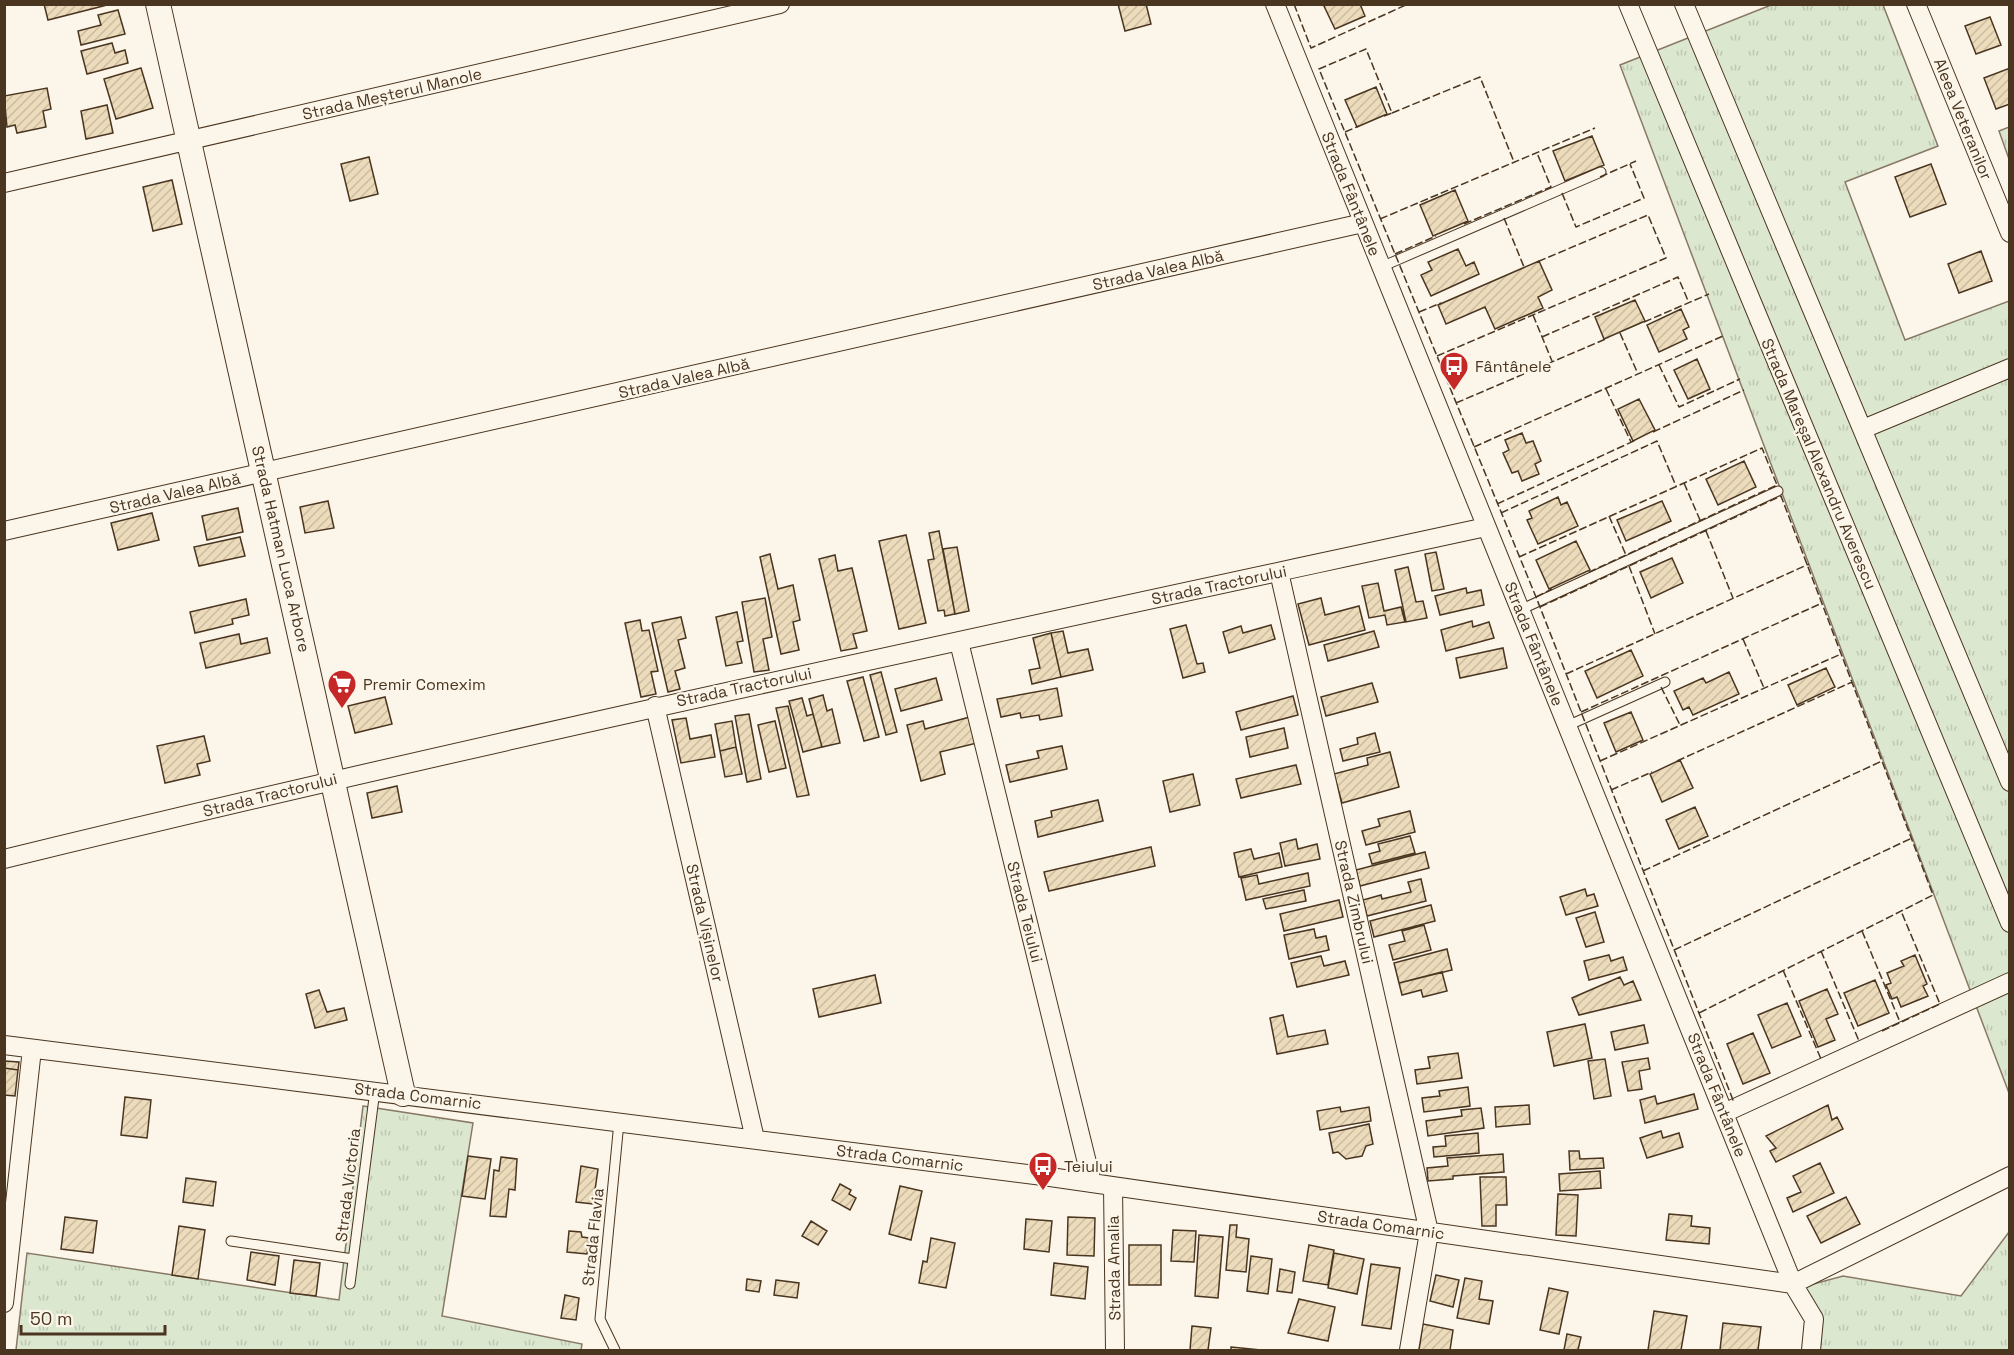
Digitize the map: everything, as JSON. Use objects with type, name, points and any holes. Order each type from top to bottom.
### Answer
[{"type":"street","name":"Strada Hatman Luca Arbore","points":[[158,4],[403,1094]]},
{"type":"street","name":"Strada Meșterul Manole","points":[[4,183],[780,4]]},
{"type":"street","name":"Strada Fântânele","points":[[1275,4],[1793,1284],[1814,1319],[1812,1350]]},
{"type":"street","name":"Strada Mareșal Alexandru Averescu","points":[[1628,4],[2010,923]]},
{"type":"street","points":[[1684,4],[2010,782]]},
{"type":"street","name":"Aleea Veteranilor","points":[[1916,4],[2010,233]]},
{"type":"street","name":"Strada Valea Albă","points":[[4,531],[1363,223]]},
{"type":"street","points":[[1863,429],[2010,368]]},
{"type":"street","name":"Strada Tractorului","points":[[4,859],[333,779],[655,706],[1486,527]]},
{"type":"street","name":"Strada Zimbrului","points":[[1279,572],[1429,1232]]},
{"type":"street","name":"Strada Teiului","points":[[959,642],[1092,1183]]},
{"type":"street","name":"Strada Vișinelor","points":[[655,706],[755,1139]]},
{"type":"street","points":[[1724,1113],[2010,982]]},
{"type":"street","name":"Strada Comarnic","points":[[4,1045],[375,1090],[1092,1183],[1793,1284]]},
{"type":"street","points":[[4,1302],[9,1216],[32,1049]]},
{"type":"street","points":[[1793,1284],[2010,1176]]},
{"type":"street","name":"Strada Amalia","points":[[1113,1186],[1115,1350]]},
{"type":"street","points":[[1409,1350],[1429,1232]]},
{"type":"lane","points":[[1381,267],[1601,172]]},
{"type":"lane","points":[[1520,610],[1778,491]]},
{"type":"lane","points":[[1567,726],[1665,682]]},
{"type":"lane","name":"Strada Victoria","points":[[350,1284],[375,1090]]},
{"type":"lane","name":"Strada Flavia","points":[[615,1350],[600,1320],[619,1122]]},
{"type":"lane","points":[[231,1241],[354,1259]]},
{"type":"green space","points":[[1771,5],[1883,5],[1938,146],[1845,182],[1905,340],[2009,301],[2009,1093],[1620,65]]},
{"type":"green space","points":[[2009,127],[2009,159],[1999,131]]},
{"type":"green space","points":[[363,1106],[473,1123],[442,1316],[582,1344],[581,1350],[16,1350],[27,1253],[339,1300]]},
{"type":"green space","points":[[2009,1232],[2009,1350],[1809,1350],[1806,1286],[1843,1276],[1961,1296]]},
{"type":"building","points":[[44,4],[111,4],[48,20]]},
{"type":"building","points":[[1118,4],[1146,4],[1151,24],[1125,31]]},
{"type":"building","points":[[1323,4],[1360,4],[1365,16],[1335,29]]},
{"type":"building","points":[[118,10],[125,34],[81,45],[78,31],[101,25],[98,15]]},
{"type":"building","points":[[1990,17],[2001,45],[1976,54],[1965,26]]},
{"type":"building","points":[[112,43],[115,53],[125,50],[128,63],[87,74],[81,51]]},
{"type":"building","points":[[141,68],[153,108],[116,119],[104,79]]},
{"type":"building","points":[[2010,68],[2010,104],[1996,109],[1984,78]]},
{"type":"building","points":[[1376,87],[1387,114],[1357,127],[1345,100]]},
{"type":"building","points":[[47,88],[51,109],[43,111],[46,127],[17,133],[15,125],[7,127],[4,96]]},
{"type":"building","points":[[107,105],[113,133],[86,139],[81,111]]},
{"type":"building","points":[[1592,136],[1604,165],[1565,181],[1553,151]]},
{"type":"building","points":[[369,157],[378,194],[350,201],[341,164]]},
{"type":"building","points":[[1931,164],[1946,204],[1910,217],[1895,177]]},
{"type":"building","points":[[172,180],[182,224],[153,231],[143,187]]},
{"type":"building","points":[[1455,190],[1468,221],[1433,236],[1420,205]]},
{"type":"building","points":[[1458,249],[1466,266],[1474,262],[1479,274],[1431,296],[1421,275],[1432,270],[1428,262]]},
{"type":"building","points":[[1981,251],[1992,281],[1959,293],[1948,264]]},
{"type":"building","points":[[1539,261],[1552,290],[1538,297],[1543,308],[1495,329],[1485,307],[1446,324],[1438,305]]},
{"type":"building","points":[[1635,300],[1645,321],[1604,339],[1595,317]]},
{"type":"building","points":[[1681,309],[1689,327],[1683,330],[1687,339],[1659,352],[1647,325]]},
{"type":"building","points":[[1697,359],[1710,389],[1688,399],[1674,370]]},
{"type":"building","points":[[1639,399],[1655,430],[1633,441],[1618,409]]},
{"type":"building","points":[[1522,433],[1526,443],[1533,441],[1541,461],[1535,464],[1539,474],[1522,481],[1518,471],[1512,473],[1503,453],[1509,450],[1505,440]]},
{"type":"building","points":[[1744,461],[1756,487],[1718,505],[1706,479]]},
{"type":"building","points":[[1558,497],[1561,505],[1567,502],[1578,526],[1538,544],[1527,520],[1532,518],[1529,511]]},
{"type":"building","points":[[328,501],[334,528],[305,533],[300,507]]},
{"type":"building","points":[[1662,501],[1671,521],[1626,541],[1617,520]]},
{"type":"building","points":[[238,508],[243,532],[207,540],[202,516]]},
{"type":"building","points":[[152,513],[159,540],[118,550],[111,523]]},
{"type":"building","points":[[939,531],[955,614],[945,616],[944,610],[938,611],[928,560],[934,559],[929,533]]},
{"type":"building","points":[[906,535],[926,623],[899,629],[879,541]]},
{"type":"building","points":[[240,537],[245,556],[199,566],[194,547]]},
{"type":"building","points":[[1576,541],[1590,570],[1549,589],[1536,560]]},
{"type":"building","points":[[957,547],[969,611],[955,614],[943,549]]},
{"type":"building","points":[[1436,552],[1444,589],[1432,591],[1425,554]]},
{"type":"building","points":[[770,554],[778,589],[793,585],[800,620],[793,622],[799,650],[781,654],[760,557]]},
{"type":"building","points":[[835,555],[838,571],[852,568],[867,631],[853,634],[857,648],[841,651],[819,559]]},
{"type":"building","points":[[1672,558],[1683,583],[1651,598],[1640,572]]},
{"type":"building","points":[[1408,567],[1416,602],[1423,601],[1427,618],[1406,622],[1395,570]]},
{"type":"building","points":[[1378,583],[1384,611],[1401,607],[1405,622],[1387,625],[1385,615],[1369,618],[1362,586]]},
{"type":"building","points":[[1466,588],[1467,593],[1481,590],[1484,605],[1440,615],[1435,596]]},
{"type":"building","points":[[765,598],[772,637],[763,639],[769,670],[754,672],[742,602]]},
{"type":"building","points":[[1321,598],[1325,615],[1359,606],[1365,630],[1309,645],[1298,604]]},
{"type":"building","points":[[246,599],[249,615],[232,619],[233,624],[195,633],[190,612]]},
{"type":"building","points":[[737,612],[743,641],[737,642],[742,663],[726,666],[716,617]]},
{"type":"building","points":[[681,617],[686,638],[678,640],[685,668],[675,671],[680,689],[668,692],[652,623]]},
{"type":"building","points":[[640,620],[642,631],[649,630],[658,671],[651,672],[656,694],[641,697],[625,623]]},
{"type":"building","points":[[1472,621],[1473,627],[1489,622],[1494,638],[1446,651],[1441,630]]},
{"type":"building","points":[[1186,625],[1197,664],[1203,663],[1205,672],[1183,678],[1170,629]]},
{"type":"building","points":[[1271,625],[1275,639],[1229,653],[1223,632],[1241,626],[1243,633]]},
{"type":"building","points":[[1063,631],[1068,653],[1088,649],[1093,670],[1061,677],[1051,633]]},
{"type":"building","points":[[1374,631],[1379,647],[1328,661],[1324,645]]},
{"type":"building","points":[[1051,633],[1061,677],[1032,684],[1029,670],[1040,668],[1033,638]]},
{"type":"building","points":[[239,634],[241,644],[267,638],[270,653],[206,668],[200,643]]},
{"type":"building","points":[[1503,648],[1507,668],[1460,678],[1456,658]]},
{"type":"building","points":[[1631,650],[1643,676],[1597,698],[1585,671]]},
{"type":"building","points":[[1826,668],[1835,687],[1797,705],[1788,685]]},
{"type":"building","points":[[881,672],[897,732],[886,735],[870,675]]},
{"type":"building","points":[[1729,672],[1739,694],[1693,715],[1689,707],[1683,710],[1674,691],[1703,678],[1706,683]]},
{"type":"building","points":[[863,677],[879,737],[864,741],[847,681]]},
{"type":"building","points":[[936,678],[942,700],[901,711],[895,689]]},
{"type":"building","points":[[1372,683],[1378,702],[1326,716],[1321,697]]},
{"type":"building","points":[[1057,688],[1062,716],[1040,720],[1039,715],[1021,718],[1020,713],[1001,717],[997,699]]},
{"type":"building","points":[[823,695],[827,711],[832,709],[840,743],[822,747],[809,699]]},
{"type":"building","points":[[1293,696],[1298,715],[1241,730],[1236,712]]},
{"type":"building","points":[[385,697],[392,724],[355,733],[348,706]]},
{"type":"building","points":[[802,698],[807,716],[813,714],[822,747],[803,752],[789,701]]},
{"type":"building","points":[[788,706],[809,795],[797,797],[776,708]]},
{"type":"building","points":[[1631,712],[1643,740],[1616,752],[1604,723]]},
{"type":"building","points":[[749,714],[761,779],[747,782],[735,716]]},
{"type":"building","points":[[970,717],[977,743],[940,752],[945,774],[921,781],[907,725],[923,721],[925,729]]},
{"type":"building","points":[[686,718],[690,739],[711,735],[715,757],[681,763],[672,720]]},
{"type":"building","points":[[732,721],[736,747],[720,751],[715,724]]},
{"type":"building","points":[[775,721],[786,768],[769,772],[758,725]]},
{"type":"building","points":[[1284,728],[1288,748],[1250,757],[1246,737]]},
{"type":"building","points":[[1375,733],[1380,752],[1343,761],[1340,749],[1358,744],[1357,738]]},
{"type":"building","points":[[204,736],[210,761],[197,764],[200,775],[165,783],[157,746]]},
{"type":"building","points":[[1062,746],[1067,769],[1010,782],[1006,765],[1039,758],[1037,751]]},
{"type":"building","points":[[736,747],[742,774],[725,777],[720,751]]},
{"type":"building","points":[[1390,752],[1399,787],[1342,803],[1334,774],[1368,765],[1367,758]]},
{"type":"building","points":[[1680,760],[1693,788],[1662,802],[1650,774]]},
{"type":"building","points":[[1296,765],[1301,784],[1241,798],[1236,779]]},
{"type":"building","points":[[1193,774],[1200,805],[1170,812],[1163,781]]},
{"type":"building","points":[[397,786],[402,812],[372,818],[367,793]]},
{"type":"building","points":[[1098,800],[1103,821],[1038,837],[1035,821],[1052,817],[1051,811]]},
{"type":"building","points":[[1695,807],[1708,836],[1679,849],[1666,820]]},
{"type":"building","points":[[1410,811],[1415,832],[1366,845],[1362,831],[1380,826],[1378,819]]},
{"type":"building","points":[[1410,836],[1415,853],[1372,864],[1369,854],[1380,851],[1378,844]]},
{"type":"building","points":[[1296,839],[1298,849],[1317,844],[1320,859],[1285,866],[1280,843]]},
{"type":"building","points":[[1151,847],[1155,866],[1049,891],[1044,872]]},
{"type":"building","points":[[1251,849],[1254,859],[1279,853],[1282,867],[1239,877],[1234,853]]},
{"type":"building","points":[[1425,852],[1429,868],[1360,886],[1356,870]]},
{"type":"building","points":[[1308,873],[1310,886],[1246,900],[1241,878],[1257,875],[1259,884]]},
{"type":"building","points":[[1421,879],[1426,901],[1367,916],[1363,900],[1381,895],[1382,899],[1411,892],[1408,882]]},
{"type":"building","points":[[1585,889],[1587,896],[1594,894],[1598,906],[1566,915],[1560,897]]},
{"type":"building","points":[[1304,890],[1306,901],[1266,909],[1263,899]]},
{"type":"building","points":[[1339,900],[1343,917],[1284,931],[1280,914]]},
{"type":"building","points":[[1431,905],[1435,921],[1374,937],[1370,921]]},
{"type":"building","points":[[1595,912],[1604,942],[1586,947],[1576,918]]},
{"type":"building","points":[[1424,925],[1431,950],[1393,960],[1389,945],[1405,941],[1402,931]]},
{"type":"building","points":[[1314,929],[1316,938],[1326,936],[1329,950],[1289,959],[1284,935]]},
{"type":"building","points":[[1447,949],[1452,970],[1399,983],[1394,963]]},
{"type":"building","points":[[1609,955],[1611,961],[1623,957],[1627,970],[1589,980],[1584,961]]},
{"type":"building","points":[[1915,955],[1927,984],[1923,986],[1928,996],[1901,1007],[1897,997],[1892,999],[1886,985],[1891,983],[1887,973],[1904,966],[1901,961]]},
{"type":"building","points":[[1321,956],[1324,966],[1345,961],[1349,975],[1297,987],[1291,963]]},
{"type":"building","points":[[1442,972],[1447,991],[1423,997],[1421,990],[1402,995],[1399,983]]},
{"type":"building","points":[[875,975],[881,1003],[819,1017],[813,989]]},
{"type":"building","points":[[1620,977],[1624,985],[1633,981],[1641,1000],[1579,1015],[1572,998]]},
{"type":"building","points":[[1875,980],[1889,1013],[1858,1026],[1844,993]]},
{"type":"building","points":[[1827,989],[1838,1014],[1826,1019],[1835,1040],[1818,1047],[1799,1001]]},
{"type":"building","points":[[319,990],[327,1012],[344,1008],[347,1020],[315,1028],[306,994]]},
{"type":"building","points":[[1787,1003],[1801,1036],[1772,1048],[1758,1015]]},
{"type":"building","points":[[1283,1015],[1288,1037],[1325,1030],[1328,1044],[1277,1054],[1270,1018]]},
{"type":"building","points":[[1585,1024],[1592,1058],[1554,1066],[1547,1032]]},
{"type":"building","points":[[1644,1025],[1648,1043],[1615,1050],[1611,1032]]},
{"type":"building","points":[[1753,1033],[1770,1073],[1743,1084],[1727,1044]]},
{"type":"building","points":[[1458,1053],[1462,1078],[1417,1084],[1415,1070],[1430,1068],[1428,1057]]},
{"type":"building","points":[[1648,1058],[1650,1069],[1639,1071],[1642,1089],[1628,1091],[1622,1062]]},
{"type":"building","points":[[1605,1059],[1611,1096],[1594,1099],[1588,1061]]},
{"type":"building","points":[[4,1061],[19,1062],[18,1070],[4,1068]]},
{"type":"building","points":[[4,1068],[18,1070],[15,1096],[4,1095]]},
{"type":"building","points":[[1468,1087],[1470,1106],[1424,1112],[1422,1098],[1440,1096],[1439,1091]]},
{"type":"building","points":[[1694,1094],[1698,1109],[1645,1123],[1640,1100],[1655,1096],[1657,1104]]},
{"type":"building","points":[[125,1097],[151,1100],[147,1138],[121,1135]]},
{"type":"building","points":[[1529,1105],[1530,1124],[1496,1127],[1495,1107]]},
{"type":"building","points":[[1828,1105],[1832,1120],[1837,1117],[1843,1129],[1776,1162],[1770,1151],[1776,1148],[1766,1136]]},
{"type":"building","points":[[1340,1107],[1341,1112],[1369,1107],[1371,1121],[1320,1130],[1317,1111]]},
{"type":"building","points":[[1481,1108],[1484,1128],[1428,1136],[1426,1121],[1462,1116],[1461,1110]]},
{"type":"building","points":[[1369,1124],[1373,1144],[1366,1146],[1362,1156],[1346,1159],[1338,1152],[1333,1153],[1329,1133]]},
{"type":"building","points":[[1661,1131],[1663,1138],[1679,1133],[1683,1147],[1647,1158],[1640,1138]]},
{"type":"building","points":[[1478,1133],[1479,1153],[1434,1157],[1433,1147],[1446,1146],[1445,1136]]},
{"type":"building","points":[[1569,1151],[1579,1151],[1580,1159],[1603,1158],[1604,1168],[1570,1170]]},
{"type":"building","points":[[1503,1154],[1504,1172],[1453,1176],[1453,1179],[1428,1181],[1427,1168],[1448,1166],[1447,1158]]},
{"type":"building","points":[[468,1156],[491,1159],[485,1199],[462,1196]]},
{"type":"building","points":[[501,1157],[517,1159],[515,1190],[509,1189],[506,1217],[490,1216],[494,1170],[499,1171]]},
{"type":"building","points":[[1820,1163],[1834,1193],[1793,1212],[1787,1198],[1801,1192],[1793,1176]]},
{"type":"building","points":[[581,1166],[598,1169],[593,1204],[576,1202]]},
{"type":"building","points":[[1600,1171],[1601,1188],[1560,1191],[1559,1174]]},
{"type":"building","points":[[1480,1177],[1506,1177],[1507,1205],[1496,1205],[1496,1226],[1482,1226]]},
{"type":"building","points":[[186,1178],[216,1182],[213,1206],[183,1202]]},
{"type":"building","points":[[840,1184],[851,1190],[849,1194],[856,1198],[850,1210],[832,1200]]},
{"type":"building","points":[[900,1186],[922,1191],[911,1240],[889,1234]]},
{"type":"building","points":[[1558,1194],[1578,1195],[1576,1236],[1556,1235]]},
{"type":"building","points":[[1846,1197],[1860,1224],[1821,1243],[1807,1216]]},
{"type":"building","points":[[1669,1214],[1692,1216],[1691,1226],[1710,1228],[1709,1244],[1666,1240]]},
{"type":"building","points":[[65,1217],[97,1221],[93,1253],[61,1249]]},
{"type":"building","points":[[1068,1217],[1095,1218],[1094,1256],[1067,1255]]},
{"type":"building","points":[[1026,1219],[1052,1221],[1049,1252],[1024,1249]]},
{"type":"building","points":[[811,1221],[827,1231],[818,1245],[802,1236]]},
{"type":"building","points":[[1230,1225],[1237,1225],[1236,1237],[1249,1239],[1246,1272],[1226,1270]]},
{"type":"building","points":[[179,1226],[205,1230],[198,1279],[172,1275]]},
{"type":"building","points":[[1173,1230],[1196,1231],[1194,1262],[1171,1261]]},
{"type":"building","points":[[569,1231],[581,1232],[582,1237],[589,1238],[587,1254],[567,1252]]},
{"type":"building","points":[[1199,1235],[1223,1237],[1218,1298],[1195,1296]]},
{"type":"building","points":[[931,1238],[955,1243],[946,1288],[919,1283],[923,1261],[927,1262]]},
{"type":"building","points":[[1129,1245],[1161,1245],[1161,1285],[1129,1285]]},
{"type":"building","points":[[1309,1245],[1334,1250],[1328,1285],[1303,1281]]},
{"type":"building","points":[[251,1252],[279,1256],[275,1285],[247,1280]]},
{"type":"building","points":[[1334,1253],[1364,1259],[1357,1294],[1328,1288]]},
{"type":"building","points":[[1251,1256],[1272,1259],[1268,1294],[1247,1291]]},
{"type":"building","points":[[294,1260],[320,1263],[316,1296],[290,1293]]},
{"type":"building","points":[[1054,1263],[1088,1267],[1085,1299],[1051,1295]]},
{"type":"building","points":[[1371,1264],[1400,1268],[1391,1329],[1362,1325]]},
{"type":"building","points":[[1280,1269],[1295,1272],[1292,1293],[1277,1291]]},
{"type":"building","points":[[1436,1275],[1459,1280],[1453,1307],[1430,1301]]},
{"type":"building","points":[[1465,1278],[1482,1281],[1479,1299],[1493,1301],[1489,1324],[1457,1318]]},
{"type":"building","points":[[747,1279],[761,1281],[759,1292],[746,1290]]},
{"type":"building","points":[[776,1280],[799,1283],[797,1298],[774,1295]]},
{"type":"building","points":[[1549,1288],[1568,1292],[1559,1334],[1540,1330]]},
{"type":"building","points":[[565,1295],[579,1298],[576,1320],[561,1318]]},
{"type":"building","points":[[1299,1299],[1335,1307],[1328,1341],[1288,1333]]},
{"type":"building","points":[[1654,1311],[1687,1316],[1681,1350],[1648,1350]]},
{"type":"building","points":[[1723,1323],[1761,1327],[1758,1350],[1720,1350]]},
{"type":"building","points":[[1423,1324],[1453,1330],[1450,1350],[1419,1350]]},
{"type":"building","points":[[1192,1326],[1211,1328],[1208,1350],[1190,1350]]},
{"type":"building","points":[[1567,1334],[1581,1337],[1578,1350],[1564,1350]]},
{"type":"building","points":[[1231,1347],[1261,1350],[1231,1350]]},
{"type":"fence","points":[[1294,4],[1311,48],[1408,4]]},
{"type":"fence","points":[[1384,116],[1392,113],[1366,49],[1319,69],[1536,597],[1733,1100],[1735,1099]]},
{"type":"fence","points":[[1392,113],[1480,77],[1514,162]]},
{"type":"fence","points":[[1345,132],[1359,126]]},
{"type":"fence","points":[[1380,219],[1595,128]]},
{"type":"fence","points":[[1464,224],[1551,187],[1537,153]]},
{"type":"fence","points":[[1600,177],[1636,161]]},
{"type":"fence","points":[[1562,193],[1576,227],[1644,198],[1630,164]]},
{"type":"fence","points":[[1437,356],[1666,258],[1648,215],[1537,262]]},
{"type":"fence","points":[[1504,218],[1524,267]]},
{"type":"fence","points":[[1395,254],[1436,236]]},
{"type":"fence","points":[[1542,337],[1678,277],[1689,303]]},
{"type":"fence","points":[[1644,322],[1709,294]]},
{"type":"fence","points":[[1419,312],[1441,303]]},
{"type":"fence","points":[[1533,315],[1552,361]]},
{"type":"fence","points":[[1620,333],[1638,374]]},
{"type":"fence","points":[[1474,447],[1723,336]]},
{"type":"fence","points":[[1456,403],[1608,338]]},
{"type":"fence","points":[[1659,365],[1679,407],[1740,379]]},
{"type":"fence","points":[[1606,389],[1631,442]]},
{"type":"fence","points":[[1653,432],[1744,390]]},
{"type":"fence","points":[[1497,504],[1636,440]]},
{"type":"fence","points":[[1501,513],[1657,441],[1676,486]]},
{"type":"fence","points":[[1519,557],[1762,448],[1777,485],[1587,573]]},
{"type":"fence","points":[[1684,483],[1700,520]]},
{"type":"fence","points":[[1540,607],[1781,496],[1933,895],[1699,1013]]},
{"type":"fence","points":[[1609,516],[1626,555]]},
{"type":"fence","points":[[1706,531],[1733,598]]},
{"type":"fence","points":[[1566,674],[1809,564]]},
{"type":"fence","points":[[1629,566],[1655,634]]},
{"type":"fence","points":[[1536,597],[1552,589]]},
{"type":"fence","points":[[1581,712],[1822,603]]},
{"type":"fence","points":[[1743,639],[1764,688]]},
{"type":"fence","points":[[1600,761],[1841,654]]},
{"type":"fence","points":[[1677,761],[1852,682]]},
{"type":"fence","points":[[1661,687],[1680,725]]},
{"type":"fence","points":[[1643,871],[1882,761]]},
{"type":"fence","points":[[1611,790],[1652,772]]},
{"type":"fence","points":[[1674,950],[1912,838]]},
{"type":"fence","points":[[1882,1031],[1940,1004],[1901,911]]},
{"type":"fence","points":[[1862,931],[1900,1022]]},
{"type":"fence","points":[[1821,951],[1859,1041]]},
{"type":"fence","points":[[1783,970],[1821,1059]]},
{"type":"place","name":"Fântânele","points":[[1454,392]]},
{"type":"place","name":"Premir Comexim","points":[[342,710]]},
{"type":"place","name":"Teiului","points":[[1043,1192]]}]
